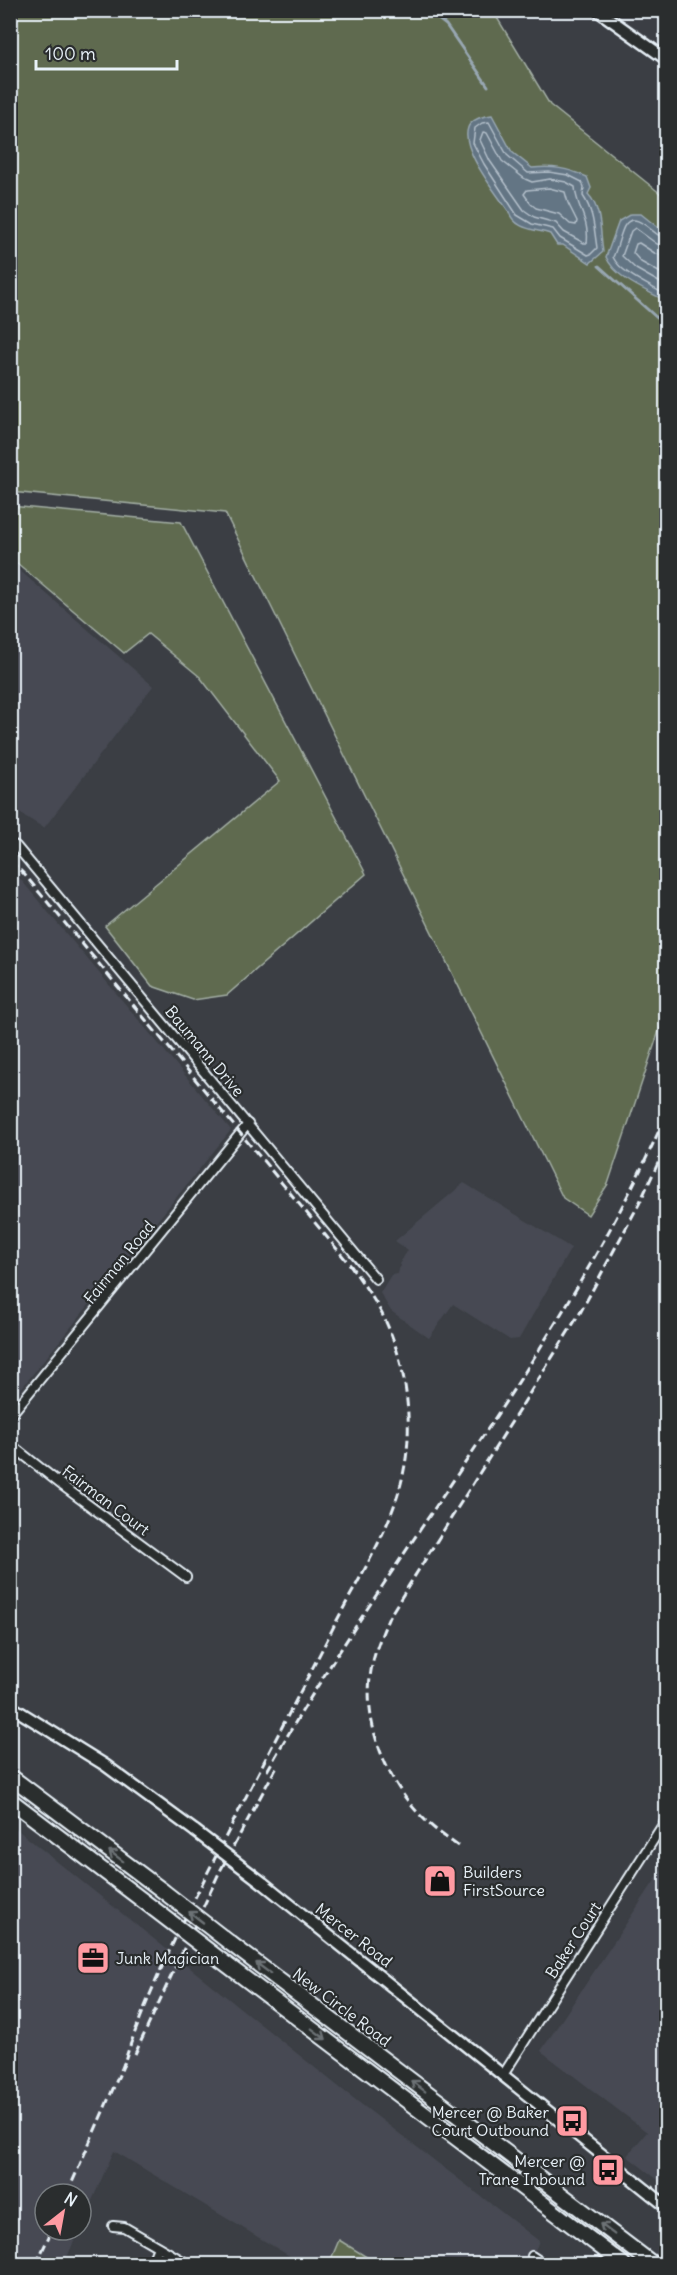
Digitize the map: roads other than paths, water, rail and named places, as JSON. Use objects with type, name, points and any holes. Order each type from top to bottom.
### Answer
[{"type":"highway","name":"New Circle Road","points":[[10,1776],[653,2265]]},
{"type":"highway","points":[[10,1800],[623,2265]]},
{"type":"street","points":[[597,10],[666,59]]},
{"type":"street","name":"Baumann Drive","points":[[10,843],[16,846],[87,929],[376,1279]]},
{"type":"street","name":"Fairman Road","points":[[10,1416],[248,1124]]},
{"type":"street","name":"Fairman Court","points":[[10,1444],[186,1577]]},
{"type":"street","name":"Mercer Road","points":[[10,1706],[105,1765],[264,1882],[666,2206]]},
{"type":"street","name":"Baker Court","points":[[503,2075],[666,1820]]},
{"type":"street","points":[[113,2226],[124,2227],[188,2265]]},
{"type":"street","points":[[151,2265],[158,2247]]},
{"type":"street","points":[[532,2256],[544,2265]]},
{"type":"water","points":[[492,115],[512,152],[532,168],[560,168],[587,177],[591,188],[588,194],[598,214],[603,252],[590,263],[563,245],[557,245],[550,234],[521,226],[512,218],[488,182],[473,156],[468,144],[467,133],[474,120]]},
{"type":"water","points":[[631,214],[641,214],[666,234],[666,301],[624,278],[606,257],[619,221]]},
{"type":"waterway","points":[[427,10],[446,25],[488,86]]},
{"type":"waterway","points":[[599,266],[666,326]]},
{"type":"railway","points":[[10,861],[24,874],[351,1266],[373,1299],[392,1337],[403,1374],[408,1413],[404,1470],[399,1492],[383,1534],[190,1908],[165,1960],[123,2066]]},
{"type":"railway","points":[[267,1771],[316,1688],[528,1367],[578,1286],[624,1202],[666,1115]]},
{"type":"railway","points":[[458,1846],[433,1827],[412,1806],[400,1790],[382,1755],[375,1736],[369,1697],[375,1654],[389,1617],[580,1313],[639,1204],[666,1146]]},
{"type":"railway","points":[[135,2054],[219,1873],[277,1766]]},
{"type":"railway","points":[[72,2182],[126,2059]]},
{"type":"railway","points":[[36,2264],[46,2242]]},
{"type":"place","name":"Builders FirstSource","points":[[440,1881]]},
{"type":"place","name":"Junk Magician","points":[[93,1958]]},
{"type":"place","name":"Mercer @ Baker Court Outbound","points":[[572,2121]]},
{"type":"place","name":"Mercer @ Trane Inbound","points":[[608,2170]]}]
